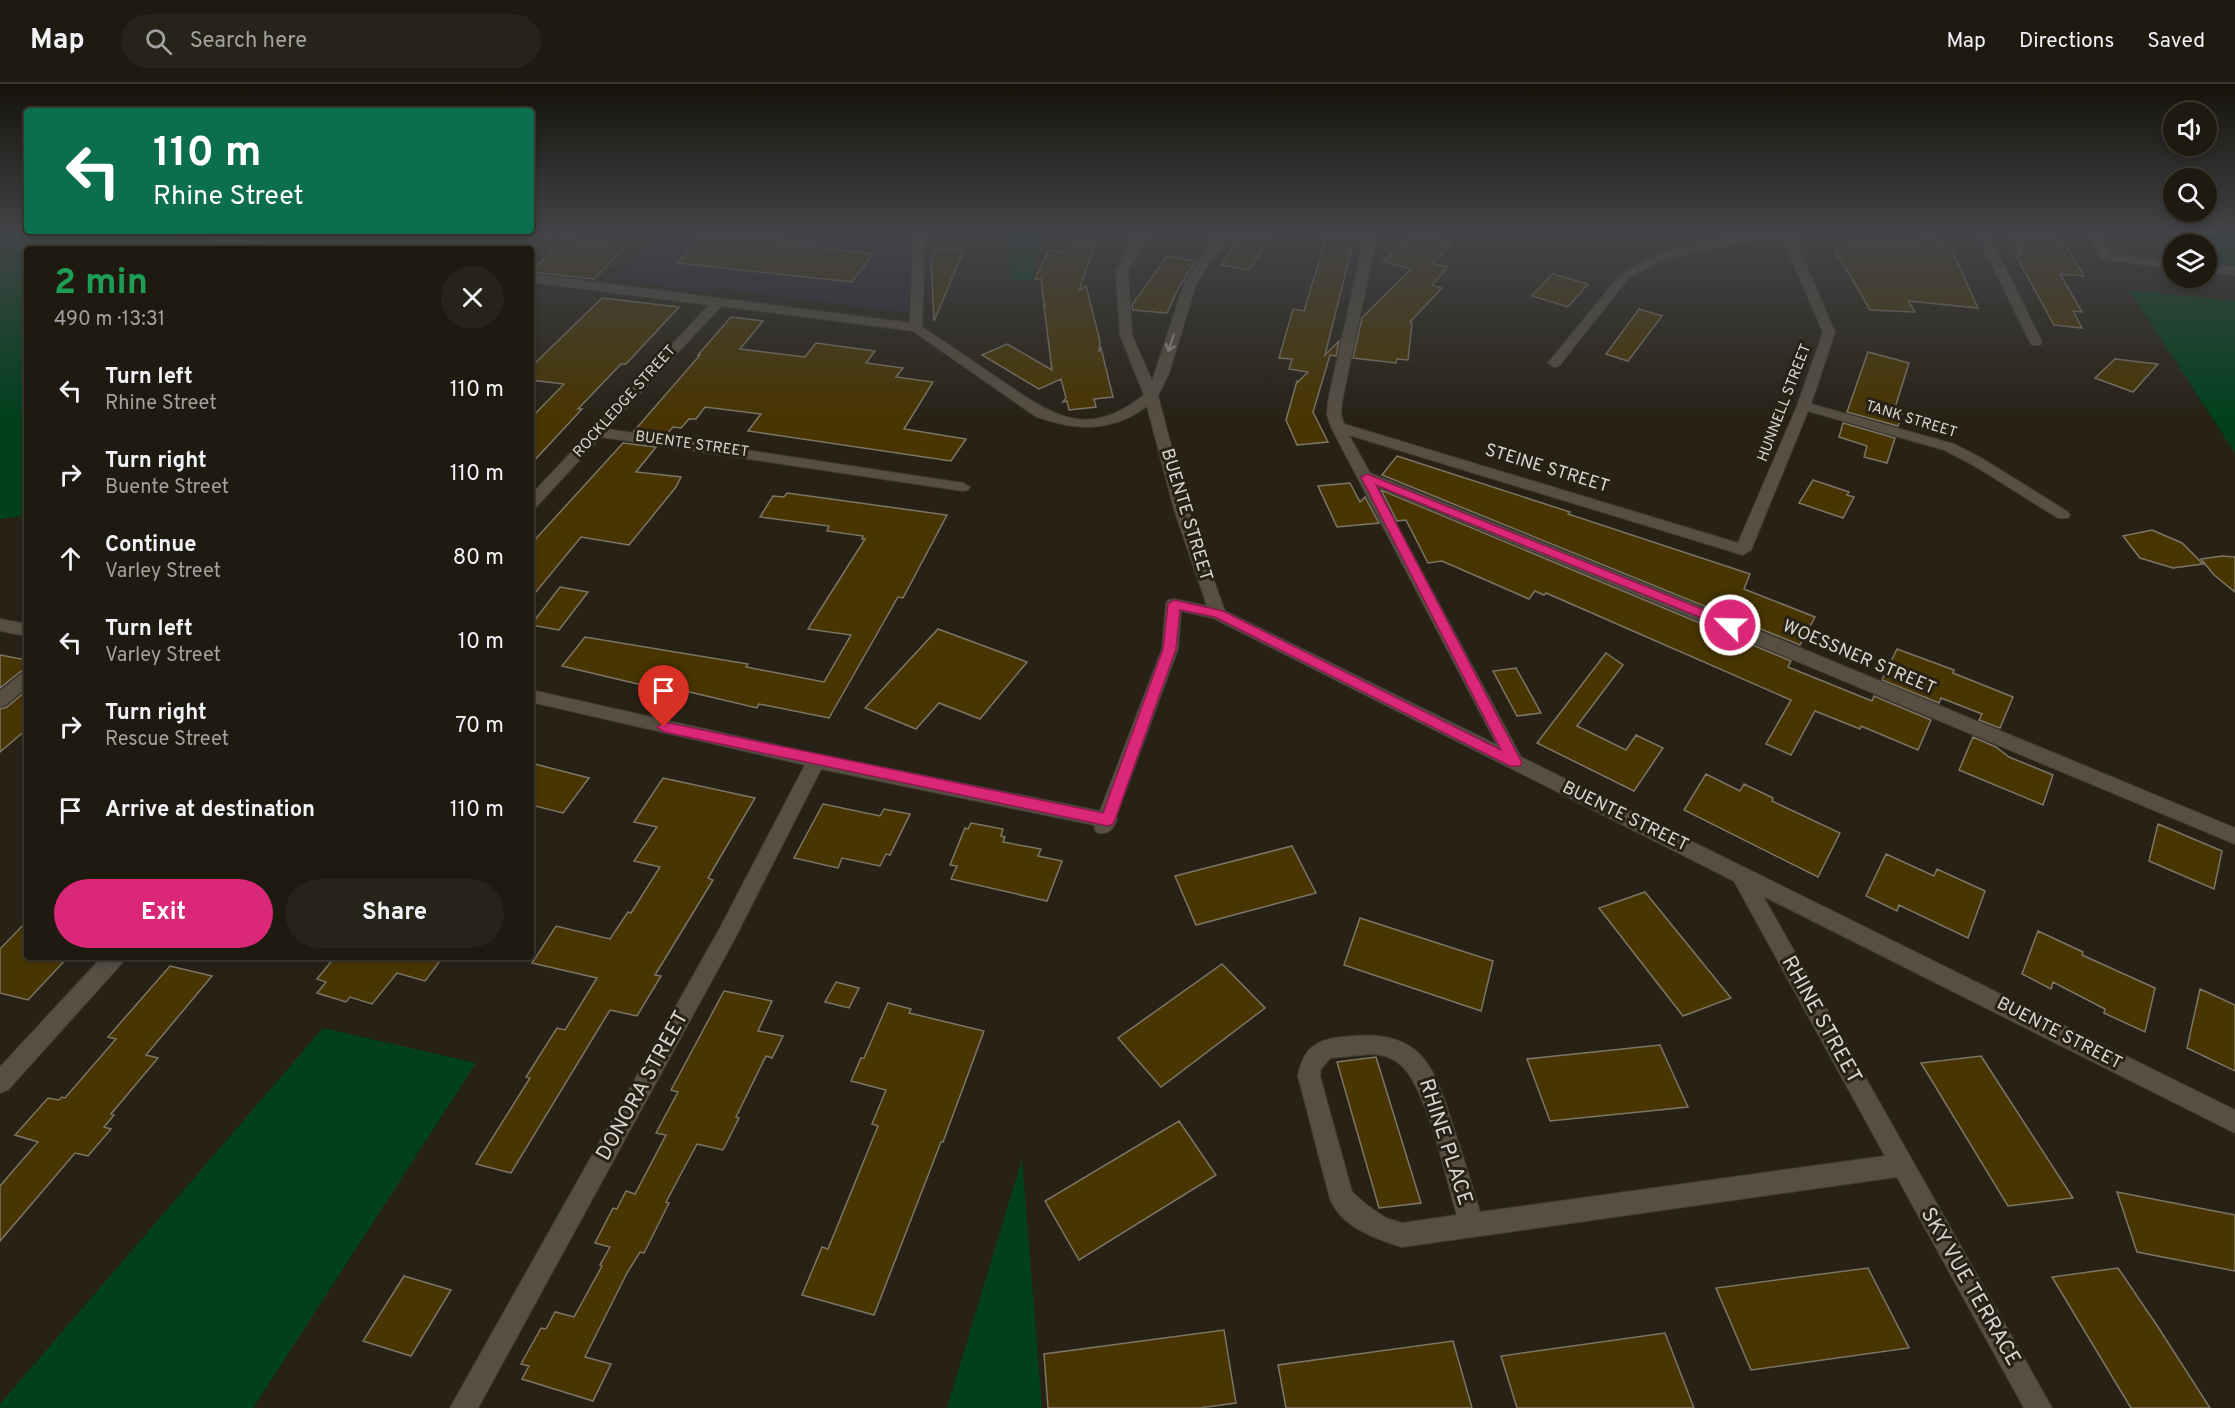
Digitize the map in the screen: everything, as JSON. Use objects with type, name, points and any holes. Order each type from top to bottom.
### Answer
[{"type":"street","points":[[677,297],[916,328],[1040,413],[1061,422],[1111,422],[1132,413],[1151,396],[1162,373],[1186,297]]},
{"type":"street","points":[[916,328],[917,297]]},
{"type":"street","name":"BUENTE STREET","points":[[1124,297],[1126,335],[1151,396],[1181,509],[1218,614],[2235,1122]]},
{"type":"street","points":[[1358,297],[1335,401],[1334,415],[1338,427],[1367,477],[1515,763]]},
{"type":"street","points":[[1554,363],[1609,297]]},
{"type":"street","name":"HUNNELL STREET","points":[[1743,549],[1804,406],[1829,332],[1814,297]]},
{"type":"street","points":[[2014,297],[2036,342]]},
{"type":"street","name":"ROCKLEDGE STREET","points":[[534,501],[610,416],[718,302]]},
{"type":"street","name":"TANK STREET","points":[[1804,406],[1949,447],[1978,462],[2063,515]]},
{"type":"street","name":"STEINE STREET","points":[[1338,427],[1743,549]]},
{"type":"street","name":"BUENTE STREET","points":[[598,432],[963,487]]},
{"type":"street","name":"WOESSNER STREET","points":[[1367,477],[1697,611],[2235,836]]},
{"type":"street","points":[[534,697],[1105,824],[1170,649],[1174,604],[1218,614]]},
{"type":"street","points":[[0,626],[24,630]]},
{"type":"street","points":[[0,701],[24,681]]},
{"type":"street","name":"DONORA STREET","points":[[463,1408],[728,934],[816,760]]},
{"type":"street","name":"RHINE STREET","points":[[1741,875],[1902,1165]]},
{"type":"street","points":[[0,1083],[112,960]]},
{"type":"street","name":"RHINE PLACE","points":[[1472,1225],[1429,1085],[1421,1069],[1401,1052],[1376,1043],[1324,1049],[1311,1065],[1310,1076],[1342,1199],[1359,1215],[1380,1228],[1402,1235],[1902,1165]]},
{"type":"street","name":"SKY VUE TERRACE","points":[[1902,1165],[2039,1408]]},
{"type":"shaded area","points":[[785,297],[910,297],[909,313]]},
{"type":"green space","points":[[0,297],[24,297],[24,515],[0,519]]},
{"type":"green space","points":[[2133,297],[2194,297],[2235,301],[2235,453]]},
{"type":"green space","points":[[323,1028],[476,1063],[253,1408],[0,1408],[0,1404]]},
{"type":"green space","points":[[1022,1159],[1042,1408],[947,1408]]},
{"type":"building","points":[[933,297],[944,297],[934,321]]},
{"type":"building","points":[[1043,297],[1089,297],[1100,341],[1099,352],[1101,348],[1113,397],[1094,399],[1096,407],[1069,410],[1067,401],[1063,402],[1066,398],[1061,379],[1039,389],[982,355],[1007,344],[1052,370],[1044,306],[1046,304],[1044,305]]},
{"type":"building","points":[[1138,297],[1174,297],[1167,313],[1133,310],[1132,305]]},
{"type":"building","points":[[1308,297],[1340,297],[1325,355],[1339,341],[1336,356],[1330,355],[1313,412],[1328,442],[1297,445],[1286,420],[1297,381],[1308,372],[1289,369],[1292,359],[1279,358],[1293,309],[1304,311]]},
{"type":"building","points":[[1383,297],[1434,297],[1410,322],[1412,323],[1408,360],[1397,359],[1396,363],[1353,358],[1362,318]]},
{"type":"building","points":[[1535,297],[1577,297],[1568,307]]},
{"type":"building","points":[[1862,297],[1973,297],[1978,308],[1908,301],[1915,312],[1870,310]]},
{"type":"building","points":[[2039,297],[2073,297],[2082,312],[2073,311],[2082,328],[2054,325]]},
{"type":"building","points":[[602,298],[679,307],[626,364],[621,364],[578,409],[582,409],[534,461],[534,415],[564,384],[534,380],[534,364]]},
{"type":"building","points":[[1639,309],[1662,316],[1628,361],[1606,354]]},
{"type":"building","points":[[731,317],[763,321],[740,349],[805,357],[816,343],[875,351],[866,363],[903,368],[896,377],[933,382],[904,429],[966,439],[951,461],[748,431],[761,414],[705,407],[696,419],[689,419],[681,428],[673,427],[665,436],[634,431]]},
{"type":"building","points":[[1868,352],[1909,363],[1894,411],[1902,413],[1898,426],[1847,412]]},
{"type":"building","points":[[2115,359],[2158,364],[2133,392],[2095,378]]},
{"type":"building","points":[[1843,423],[1895,438],[1887,463],[1864,457],[1867,446],[1839,437]]},
{"type":"building","points":[[623,443],[656,447],[636,472],[681,477],[676,487],[629,545],[581,537],[534,594],[534,541]]},
{"type":"building","points":[[1397,456],[1750,574],[1744,589],[1815,617],[1800,645],[1382,475]]},
{"type":"building","points":[[1813,480],[1849,492],[1847,495],[1854,497],[1843,518],[1799,503]]},
{"type":"building","points":[[1350,483],[1360,502],[1365,497],[1379,523],[1337,527],[1318,486]]},
{"type":"building","points":[[1381,490],[1791,661],[1788,667],[1872,701],[1874,696],[1931,720],[1918,750],[1861,726],[1860,729],[1815,711],[1791,755],[1766,744],[1791,700],[1546,593],[1544,595],[1535,591],[1529,599],[1442,561],[1428,563],[1406,520],[1397,521]]},
{"type":"building","points":[[787,493],[947,515],[903,598],[898,597],[829,718],[759,704],[757,708],[685,691],[684,694],[562,666],[585,637],[748,664],[746,667],[824,682],[851,635],[808,629],[865,539],[862,539],[863,536],[827,531],[829,526],[760,517],[773,496],[784,497]]},
{"type":"building","points":[[2152,530],[2182,543],[2203,564],[2173,568],[2140,558],[2123,536]]},
{"type":"building","points":[[2235,557],[2235,592],[2214,575],[2201,559]]},
{"type":"building","points":[[560,587],[588,592],[559,630],[534,626],[534,621]]},
{"type":"building","points":[[938,629],[1027,662],[980,719],[939,703],[916,729],[865,708]]},
{"type":"building","points":[[1897,649],[1954,670],[1953,673],[2013,697],[2000,728],[1979,720],[1982,714],[1941,698],[1939,703],[1882,680]]},
{"type":"building","points":[[1606,653],[1623,665],[1577,726],[1626,750],[1636,735],[1663,748],[1634,791],[1537,743]]},
{"type":"building","points":[[0,655],[24,659],[24,671],[0,688]]},
{"type":"building","points":[[1516,668],[1541,713],[1517,716],[1493,671]]},
{"type":"building","points":[[24,693],[24,732],[0,752],[0,709],[7,707]]},
{"type":"building","points":[[1973,737],[1996,747],[2009,757],[2053,775],[2043,805],[1959,770]]},
{"type":"building","points":[[534,764],[589,778],[563,813],[534,806]]},
{"type":"building","points":[[1706,774],[1740,791],[1744,784],[1773,798],[1772,801],[1840,833],[1818,877],[1684,810]]},
{"type":"building","points":[[663,778],[755,798],[708,878],[713,880],[655,975],[661,976],[637,1016],[610,1010],[511,1173],[476,1164],[530,1078],[526,1077],[557,1028],[565,1030],[597,978],[532,963],[556,926],[610,939],[628,912],[631,913],[660,867],[634,861],[657,827],[634,822]]},
{"type":"building","points":[[823,804],[880,816],[884,809],[910,814],[890,855],[886,854],[880,866],[842,858],[838,868],[794,858]]},
{"type":"building","points":[[971,823],[1003,829],[1001,836],[1005,837],[1003,842],[1041,849],[1038,856],[1062,861],[1047,901],[951,879],[957,866],[950,865],[965,828],[968,829]]},
{"type":"building","points":[[2158,824],[2222,851],[2214,889],[2149,861]]},
{"type":"building","points":[[1292,846],[1316,893],[1196,925],[1175,876]]},
{"type":"building","points":[[1886,854],[1934,876],[1937,869],[1985,891],[1968,938],[1899,905],[1897,911],[1866,896]]},
{"type":"building","points":[[1645,892],[1731,998],[1683,1016],[1599,908]]},
{"type":"building","points":[[1360,918],[1493,961],[1481,1011],[1344,965]]},
{"type":"building","points":[[24,924],[24,960],[65,960],[28,1000],[0,993],[0,949]]},
{"type":"building","points":[[2038,931],[2083,952],[2082,955],[2155,988],[2145,1032],[2104,1013],[2105,1009],[2053,982],[2051,989],[2022,974]]},
{"type":"building","points":[[333,960],[441,960],[425,981],[397,973],[372,1004],[350,997],[346,1002],[317,993],[326,982],[317,979]]},
{"type":"building","points":[[1222,964],[1265,1008],[1161,1087],[1118,1038]]},
{"type":"building","points":[[170,966],[212,976],[146,1055],[158,1058],[111,1114],[114,1115],[104,1127],[111,1129],[88,1156],[75,1153],[0,1241],[0,1186],[38,1142],[15,1135],[48,1098],[59,1100],[62,1097],[65,1098],[116,1039],[108,1037]]},
{"type":"building","points":[[836,982],[859,988],[849,1008],[825,1002]]},
{"type":"building","points":[[2200,989],[2235,1005],[2235,1071],[2187,1048]]},
{"type":"building","points":[[724,991],[772,1001],[758,1031],[783,1036],[772,1058],[766,1056],[736,1117],[739,1118],[723,1150],[697,1144],[666,1202],[669,1203],[644,1253],[640,1252],[627,1273],[585,1357],[611,1364],[593,1401],[522,1379],[529,1366],[521,1364],[541,1328],[546,1329],[555,1312],[574,1317],[602,1266],[600,1265],[610,1247],[595,1243],[613,1208],[617,1209],[626,1191],[635,1194],[666,1135],[656,1133],[678,1092],[671,1090]]},
{"type":"building","points":[[888,1003],[911,1009],[909,1013],[984,1031],[943,1142],[941,1142],[874,1315],[802,1295],[822,1247],[828,1249],[878,1126],[872,1124],[886,1090],[851,1081],[861,1058],[864,1058]]},
{"type":"building","points":[[1660,1045],[1688,1107],[1550,1121],[1527,1059]]},
{"type":"building","points":[[1981,1056],[2073,1198],[2008,1206],[1921,1063]]},
{"type":"building","points":[[1376,1057],[1421,1203],[1379,1208],[1337,1062]]},
{"type":"building","points":[[1179,1121],[1216,1175],[1079,1260],[1045,1201]]},
{"type":"building","points":[[2117,1192],[2235,1215],[2235,1271],[2137,1252]]},
{"type":"building","points":[[1868,1268],[1909,1348],[1751,1370],[1716,1288]]},
{"type":"building","points":[[2118,1268],[2210,1408],[2131,1408],[2052,1277]]},
{"type":"building","points":[[404,1276],[451,1290],[411,1356],[363,1341]]},
{"type":"building","points":[[1224,1330],[1236,1403],[1199,1408],[1048,1408],[1044,1354]]},
{"type":"building","points":[[1665,1333],[1694,1408],[1517,1408],[1501,1356]]},
{"type":"building","points":[[1453,1341],[1472,1408],[1286,1408],[1278,1365]]},
{"type":"route","points":[[664,727],[1108,820],[1170,649],[1174,604],[1218,614],[1515,763],[1367,477],[1730,625]]}]
